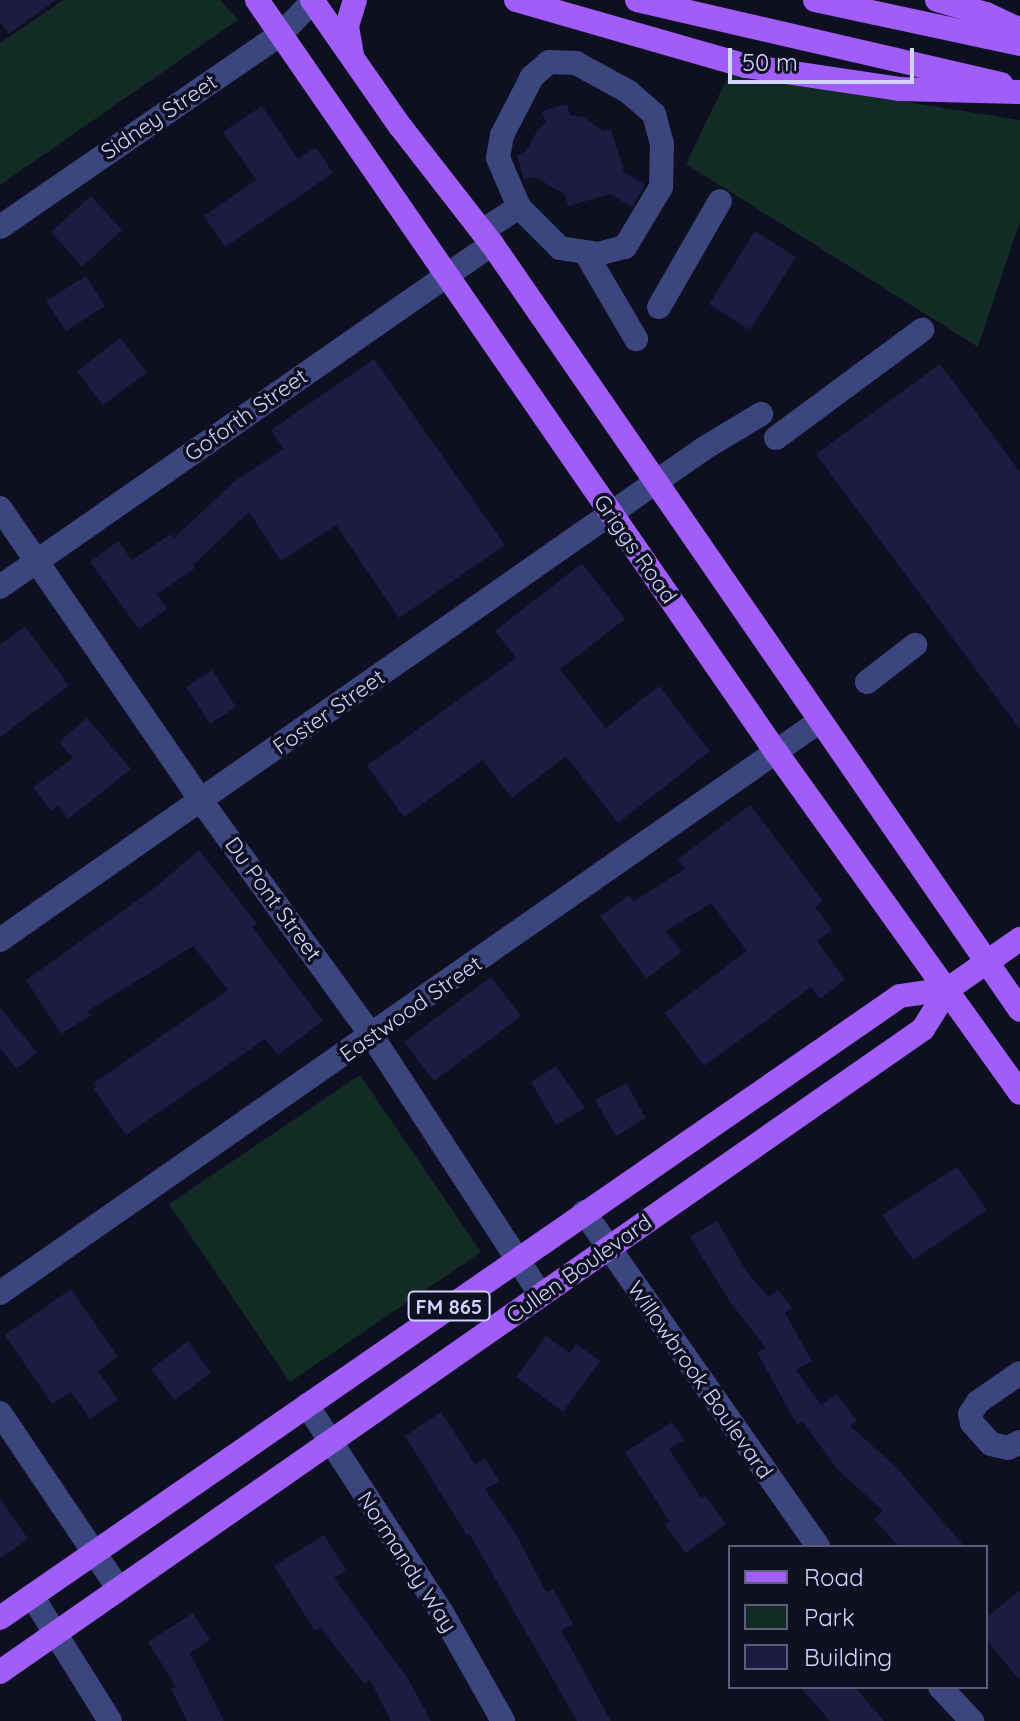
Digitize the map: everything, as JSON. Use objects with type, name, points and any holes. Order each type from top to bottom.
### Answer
[{"type":"main road","name":"Griggs Road","points":[[257,0],[776,752],[1020,1093]]},
{"type":"main road","points":[[312,0],[487,238],[1020,1010]]},
{"type":"main road","points":[[354,61],[347,26],[355,0]]},
{"type":"main road","points":[[516,0],[746,66],[899,89],[1020,90]]},
{"type":"main road","points":[[637,0],[1020,90]]},
{"type":"main road","points":[[815,0],[1020,44]]},
{"type":"main road","points":[[937,0],[986,14],[1020,30]]},
{"type":"main road","name":"Cullen Boulevard","points":[[0,1672],[923,1029],[948,989],[1020,939]]},
{"type":"main road","name":"Cullen Boulevard","points":[[0,1618],[900,996],[948,989]]},
{"type":"street","name":"Sidney Street","points":[[0,227],[281,34],[312,0]]},
{"type":"street","points":[[549,62],[576,63],[629,92],[654,114],[662,144],[661,187],[625,247],[598,254],[560,248],[519,207],[498,158],[502,135],[532,77],[549,62]]},
{"type":"street","points":[[659,307],[720,201]]},
{"type":"street","name":"Goforth Street","points":[[0,587],[446,275],[519,207]]},
{"type":"street","points":[[585,252],[636,339]]},
{"type":"street","points":[[776,438],[922,330]]},
{"type":"street","name":"Foster Street","points":[[0,940],[656,483],[761,414]]},
{"type":"street","name":"Du Pont Street","points":[[0,508],[202,802],[372,1036],[540,1294]]},
{"type":"street","points":[[867,682],[915,645]]},
{"type":"street","name":"Eastwood Street","points":[[0,1293],[820,721]]},
{"type":"street","name":"Willowbrook Boulevard","points":[[584,1212],[818,1545]]},
{"type":"street","points":[[1020,1373],[978,1402],[970,1414],[972,1423],[991,1444],[1008,1448],[1020,1442]]},
{"type":"street","name":"Normandy Way","points":[[307,1405],[442,1613],[503,1721]]},
{"type":"street","points":[[0,1413],[118,1588]]},
{"type":"street","points":[[32,1596],[110,1721]]},
{"type":"street","points":[[942,1689],[972,1721]]},
{"type":"green space","points":[[63,0],[220,0],[238,20],[0,185],[0,43]]},
{"type":"green space","points":[[731,70],[775,81],[1020,120],[1020,221],[978,347],[686,164]]},
{"type":"green space","points":[[360,1075],[481,1252],[290,1382],[169,1204]]},
{"type":"building","points":[[0,0],[56,0],[9,34],[0,22]]},
{"type":"building","points":[[567,104],[570,115],[583,117],[603,131],[611,129],[624,172],[645,185],[632,207],[610,194],[568,206],[565,194],[534,177],[524,180],[517,155],[526,151],[537,131],[546,123],[542,111]]},
{"type":"building","points":[[262,106],[298,159],[316,147],[333,173],[225,247],[204,216],[256,180],[223,132]]},
{"type":"building","points":[[91,196],[122,230],[82,267],[51,232]]},
{"type":"building","points":[[755,231],[796,257],[750,330],[709,304]]},
{"type":"building","points":[[86,276],[105,306],[66,331],[46,301]]},
{"type":"building","points":[[120,338],[147,372],[103,405],[77,371]]},
{"type":"building","points":[[374,359],[505,545],[399,618],[336,525],[281,561],[249,512],[193,565],[195,568],[157,594],[167,609],[139,629],[90,562],[118,541],[132,560],[171,534],[174,538],[235,481],[284,449],[271,430]]},
{"type":"building","points":[[940,364],[1020,472],[1020,729],[816,454]]},
{"type":"building","points":[[582,563],[625,619],[560,669],[606,728],[659,686],[710,751],[618,823],[566,756],[512,798],[483,760],[404,817],[367,766],[516,658],[495,631]]},
{"type":"building","points":[[25,626],[69,686],[0,737],[0,645]]},
{"type":"building","points":[[212,670],[236,707],[210,724],[186,687]]},
{"type":"building","points":[[87,718],[131,769],[68,819],[58,805],[51,811],[33,787],[73,758],[59,742]]},
{"type":"building","points":[[750,805],[823,901],[815,907],[832,930],[817,941],[845,980],[820,999],[811,987],[704,1066],[665,1013],[747,951],[711,903],[666,931],[682,952],[646,978],[600,916],[629,895],[634,901],[685,869],[678,859]]},
{"type":"building","points":[[199,850],[257,924],[252,927],[323,1021],[278,1055],[265,1039],[126,1135],[94,1089],[94,1083],[228,990],[193,946],[88,1011],[91,1015],[61,1034],[26,980],[156,887]]},
{"type":"building","points":[[491,977],[521,1016],[434,1081],[404,1042]]},
{"type":"building","points":[[0,1007],[37,1053],[17,1069],[0,1048]]},
{"type":"building","points":[[556,1066],[585,1108],[556,1125],[531,1082]]},
{"type":"building","points":[[626,1083],[646,1118],[616,1136],[595,1100]]},
{"type":"building","points":[[957,1167],[987,1210],[913,1260],[882,1215]]},
{"type":"building","points":[[717,1221],[748,1274],[769,1297],[778,1290],[792,1308],[785,1313],[812,1361],[796,1370],[821,1405],[837,1394],[857,1421],[850,1426],[896,1467],[963,1545],[897,1545],[874,1519],[883,1511],[838,1470],[802,1421],[797,1425],[757,1352],[766,1348],[730,1302],[690,1237]]},
{"type":"building","points":[[71,1289],[118,1357],[98,1371],[118,1400],[90,1419],[71,1392],[52,1404],[5,1335]]},
{"type":"building","points":[[546,1336],[570,1353],[576,1344],[600,1361],[563,1412],[516,1377]]},
{"type":"building","points":[[188,1341],[211,1373],[174,1400],[151,1369]]},
{"type":"building","points":[[441,1412],[475,1464],[485,1458],[499,1481],[485,1489],[517,1536],[546,1592],[553,1589],[573,1624],[561,1630],[611,1721],[577,1721],[469,1533],[467,1535],[405,1436]]},
{"type":"building","points":[[672,1422],[684,1440],[669,1449],[701,1498],[705,1495],[726,1524],[686,1553],[665,1525],[669,1521],[625,1452]]},
{"type":"building","points":[[0,1498],[28,1539],[0,1558]]},
{"type":"building","points":[[324,1535],[346,1570],[334,1578],[408,1679],[431,1721],[391,1721],[370,1680],[364,1684],[320,1627],[315,1631],[274,1566]]},
{"type":"building","points":[[1020,1590],[1020,1680],[988,1642],[988,1616]]},
{"type":"building","points":[[193,1613],[210,1640],[190,1653],[224,1721],[187,1721],[171,1689],[176,1687],[148,1642]]},
{"type":"building","points":[[802,1689],[857,1689],[884,1721],[830,1721]]}]
